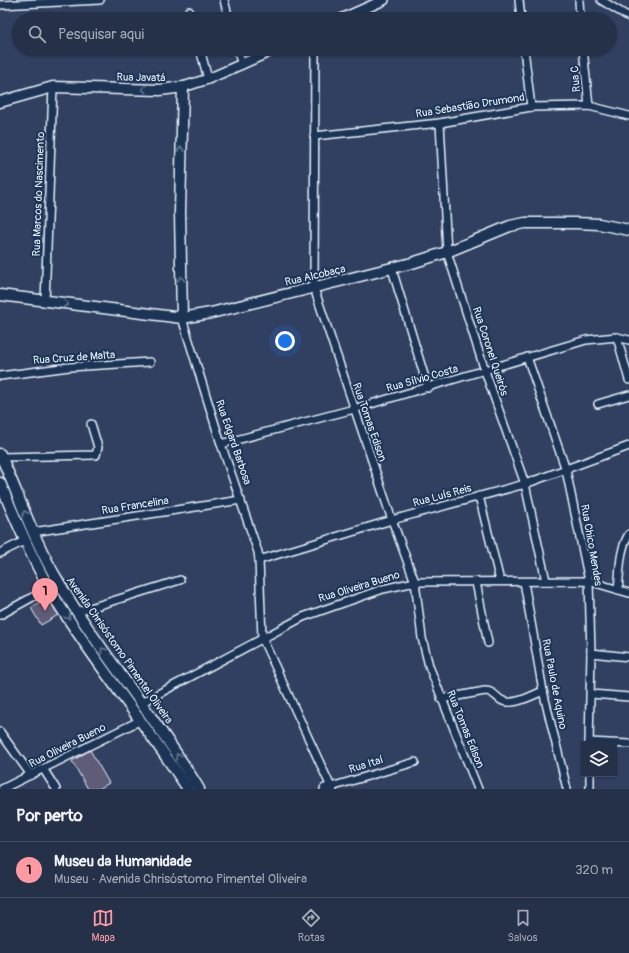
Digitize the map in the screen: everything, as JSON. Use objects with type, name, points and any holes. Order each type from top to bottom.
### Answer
[{"type":"main road","name":"Rua Javatá","points":[[0,102],[53,87],[160,90],[182,87]]},
{"type":"main road","name":"Rua Edgard Barbosa","points":[[182,87],[180,212],[182,318]]},
{"type":"main road","name":"Rua Alcobaça","points":[[0,295],[45,302],[182,318],[211,313],[392,269],[447,252],[510,226],[525,223],[575,222],[599,224],[629,230]]},
{"type":"main road","name":"Avenida Chrisóstomo Pimentel Oliveira","points":[[1,455],[34,532],[57,579],[77,612],[199,789]]},
{"type":"main road","name":"Avenida Chrisóstomo Pimentel Oliveira","points":[[0,483],[2,496],[26,540],[49,588],[90,651],[141,720],[188,789]]},
{"type":"street","points":[[0,5],[39,1],[100,0]]},
{"type":"street","points":[[224,0],[227,12]]},
{"type":"street","points":[[357,12],[384,0]]},
{"type":"street","points":[[519,0],[520,12]]},
{"type":"street","points":[[579,0],[580,12]]},
{"type":"street","points":[[602,0],[629,17]]},
{"type":"street","points":[[202,56],[208,79]]},
{"type":"street","points":[[239,56],[242,65]]},
{"type":"street","name":"Rua Javatá","points":[[182,87],[208,79],[261,56]]},
{"type":"street","name":"Rua Tomas Edison","points":[[315,56],[314,288],[392,520],[415,582],[424,652],[441,699],[478,789]]},
{"type":"street","points":[[525,56],[531,107]]},
{"type":"street","name":"Rua C","points":[[585,56],[589,106]]},
{"type":"street","name":"Rua Marcos do Nascimento","points":[[45,302],[53,87]]},
{"type":"street","name":"Rua Sebastião Drumond","points":[[314,136],[440,123],[531,107],[589,106],[629,116]]},
{"type":"street","name":"Rua Coronel Queirós","points":[[440,123],[447,252],[485,371],[525,484],[546,581]]},
{"type":"street","points":[[392,269],[428,388]]},
{"type":"street","name":"Rua Edgard Barbosa","points":[[182,318],[221,444],[260,560],[262,638],[329,788]]},
{"type":"street","points":[[618,337],[629,380]]},
{"type":"street","name":"Rua Sílvio Costa","points":[[221,444],[428,388],[586,340],[618,337],[629,340]]},
{"type":"street","name":"Rua Chico Mendes","points":[[528,357],[566,470],[589,581],[591,653],[589,741]]},
{"type":"street","name":"Rua Cruz de Malta","points":[[0,376],[69,367],[150,362]]},
{"type":"street","points":[[598,404],[629,395]]},
{"type":"street","points":[[1,455],[94,455],[98,453],[98,446],[91,424]]},
{"type":"street","name":"Rua Luís Reis","points":[[260,560],[392,520],[525,484],[629,446]]},
{"type":"street","points":[[479,496],[500,581]]},
{"type":"street","name":"Rua Francelina","points":[[34,532],[241,500]]},
{"type":"street","points":[[618,590],[622,552],[629,534]]},
{"type":"street","points":[[0,553],[26,540]]},
{"type":"street","points":[[77,612],[180,580]]},
{"type":"street","name":"Rua Oliveira Bueno","points":[[141,703],[285,625],[325,607],[383,589],[415,582],[589,581],[629,593]]},
{"type":"street","points":[[476,582],[488,643]]},
{"type":"street","name":"Rua Paulo de Aquino","points":[[524,582],[543,691],[566,789]]},
{"type":"street","points":[[0,616],[49,588]]},
{"type":"street","points":[[591,653],[629,657]]},
{"type":"street","points":[[441,699],[489,691],[501,700],[508,702],[543,691]]},
{"type":"street","points":[[591,694],[629,696]]},
{"type":"street","name":"Rua Oliveira Bueno","points":[[2,789],[44,770],[141,720]]},
{"type":"street","points":[[0,732],[31,775]]},
{"type":"street","points":[[617,744],[629,744]]},
{"type":"street","name":"Rua Itaí","points":[[329,788],[415,762]]},
{"type":"street","points":[[44,770],[56,789]]},
{"type":"street","points":[[590,777],[590,789]]},
{"type":"building","points":[[49,596],[60,614],[41,625],[31,608]]},
{"type":"building","points":[[90,750],[109,783],[99,789],[88,789],[72,761]]},
{"type":"place","name":"Museu da Humanidade","points":[[45,611]]}]
